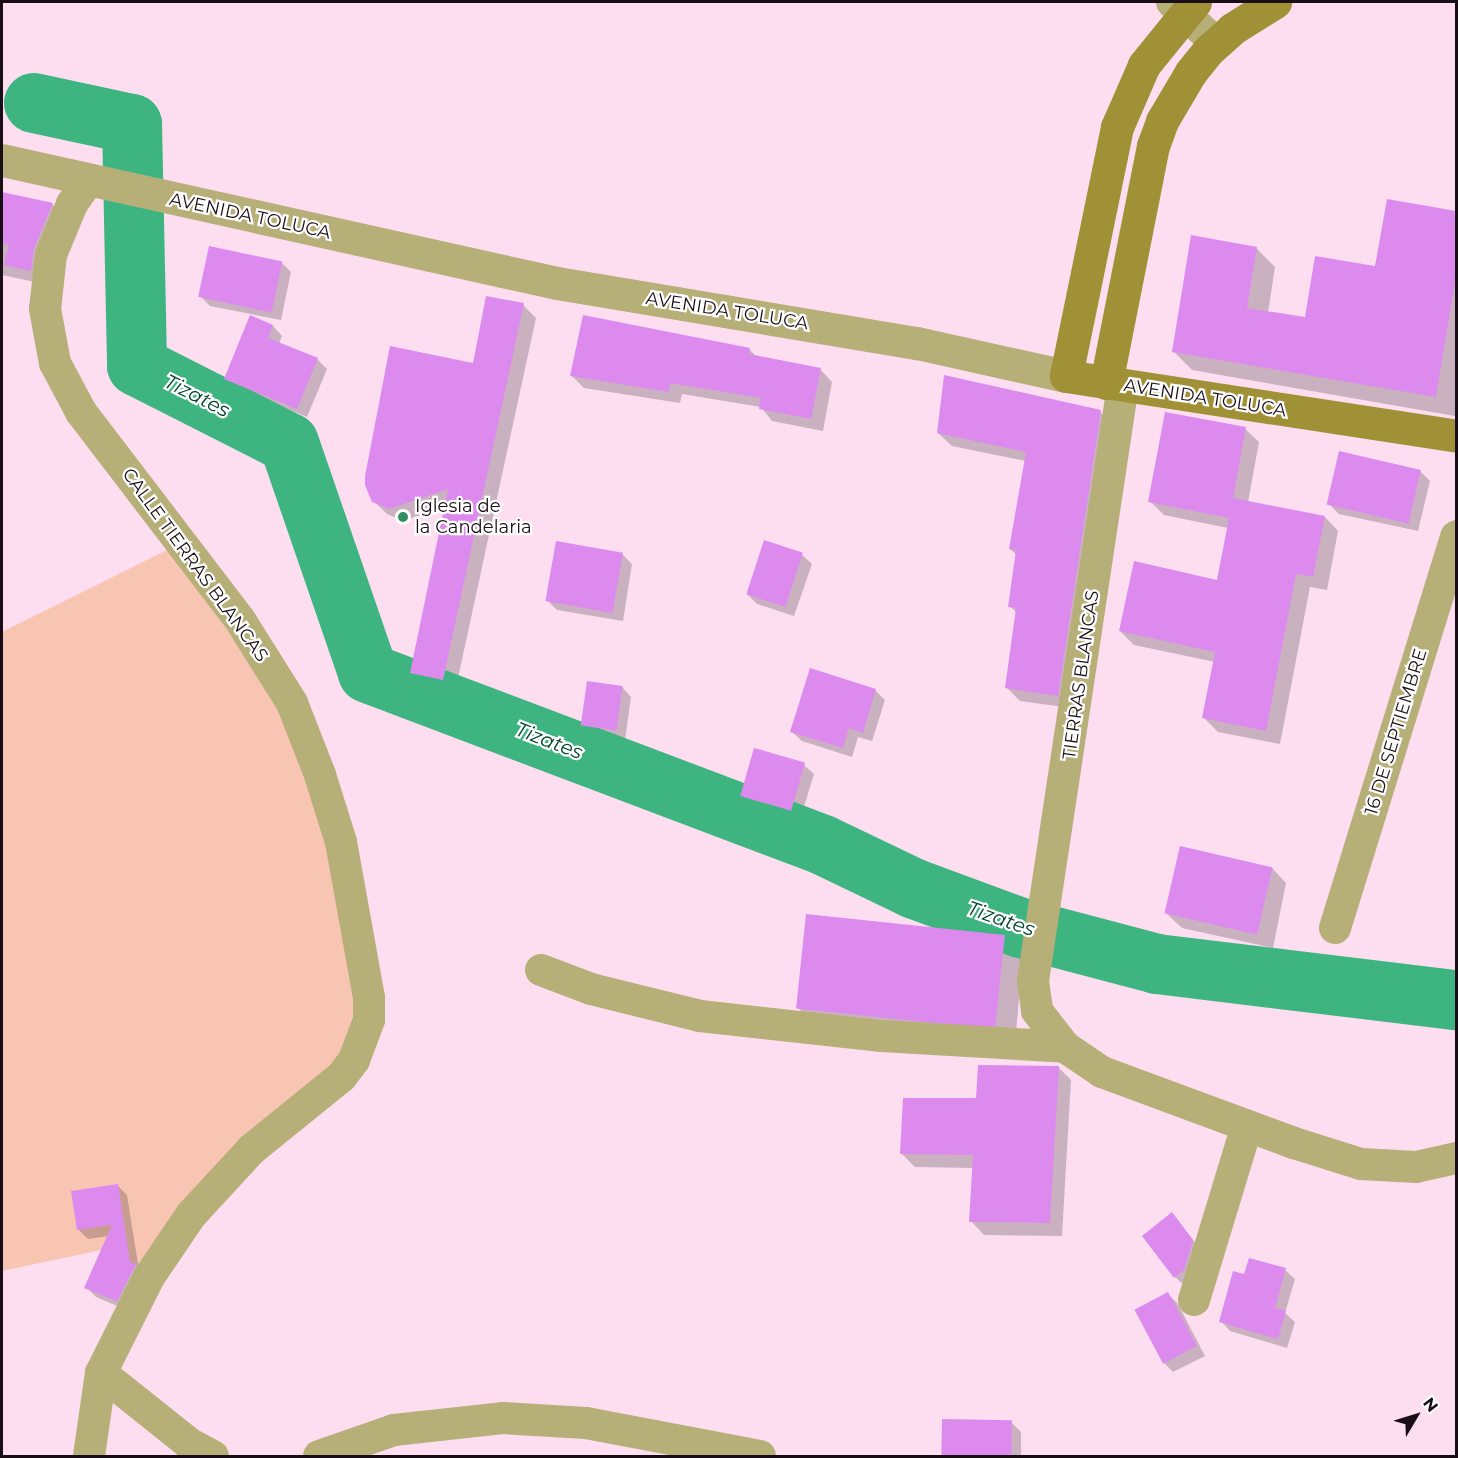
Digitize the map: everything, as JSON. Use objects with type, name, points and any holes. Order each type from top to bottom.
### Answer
[{"type":"main road","points":[[1115,384],[1153,146],[1175,95],[1216,44],[1275,2]]},
{"type":"main road","points":[[1066,376],[1117,127],[1144,65],[1184,5]]},
{"type":"main road","name":"AVENIDA TOLUCA","points":[[1066,376],[1456,436]]},
{"type":"street","points":[[1184,5],[1216,44]]},
{"type":"street","name":"AVENIDA TOLUCA","points":[[2,160],[88,181],[557,283],[917,343],[1066,376]]},
{"type":"street","name":"CALLE TIERRAS BLANCAS","points":[[88,181],[60,229],[46,281],[48,337],[55,363],[81,412],[222,596],[292,703],[320,775],[341,842],[369,998],[369,1020],[354,1060],[341,1077],[251,1150],[191,1215],[149,1276],[101,1373],[89,1456]]},
{"type":"street","name":"TIERRAS BLANCAS","points":[[1065,1047],[1037,1011],[1034,996],[1115,384]]},
{"type":"street","name":"16 DE SEPTIEMBRE","points":[[1335,928],[1456,536]]},
{"type":"street","points":[[541,970],[591,989],[700,1016],[882,1036],[1065,1047],[1102,1072],[1247,1126],[1361,1164],[1416,1167],[1456,1158]]},
{"type":"street","points":[[1194,1300],[1247,1126]]},
{"type":"street","points":[[101,1373],[190,1444],[213,1456]]},
{"type":"street","points":[[319,1456],[394,1430],[502,1418],[586,1423],[760,1456]]},
{"type":"shaded area","points":[[171,548],[282,707],[330,844],[359,997],[353,1034],[334,1064],[244,1137],[140,1266],[101,1250],[2,1271],[2,632]]},
{"type":"building","points":[[2,192],[53,203],[34,248],[31,271],[4,265],[9,244],[2,243]]},
{"type":"building","points":[[1387,199],[1456,211],[1456,276],[1436,397],[1172,352],[1191,235],[1257,247],[1247,308],[1305,317],[1315,256],[1375,266]]},
{"type":"building","points":[[209,246],[282,262],[272,312],[198,297]]},
{"type":"building","points":[[486,296],[524,303],[443,680],[410,673],[448,489],[389,509],[372,502],[365,485],[365,476],[390,346],[473,363]]},
{"type":"building","points":[[250,315],[273,325],[268,338],[318,358],[297,409],[224,379]]},
{"type":"building","points":[[583,315],[750,348],[749,354],[821,368],[811,419],[759,409],[761,398],[670,383],[669,392],[570,376]]},
{"type":"building","points":[[944,375],[1101,410],[1058,696],[1005,688],[1016,608],[1008,607],[1016,550],[1009,549],[1026,452],[937,433]]},
{"type":"building","points":[[1165,412],[1246,427],[1233,498],[1325,516],[1313,577],[1296,574],[1266,731],[1202,718],[1215,652],[1119,631],[1134,561],[1217,580],[1229,518],[1148,502]]},
{"type":"building","points":[[1339,451],[1421,470],[1408,523],[1327,505]]},
{"type":"building","points":[[764,540],[803,553],[785,607],[746,594]]},
{"type":"building","points":[[556,541],[623,553],[612,613],[545,601]]},
{"type":"building","points":[[810,668],[876,689],[863,733],[849,728],[843,748],[790,732]]},
{"type":"building","points":[[587,681],[623,686],[616,731],[581,726]]},
{"type":"building","points":[[754,748],[805,763],[791,811],[740,796]]},
{"type":"building","points":[[1180,846],[1273,867],[1257,935],[1164,913]]},
{"type":"building","points":[[806,914],[1005,935],[995,1029],[796,1008]]},
{"type":"building","points":[[978,1065],[1059,1066],[1050,1223],[969,1222],[973,1155],[900,1154],[903,1098],[976,1098]]},
{"type":"building","points":[[118,1184],[130,1262],[136,1264],[117,1301],[84,1288],[112,1225],[77,1230],[71,1191]]},
{"type":"building","points":[[1172,1212],[1193,1240],[1184,1270],[1174,1278],[1142,1236]]},
{"type":"building","points":[[1249,1258],[1286,1268],[1275,1308],[1286,1311],[1278,1339],[1219,1322],[1233,1271],[1244,1274]]},
{"type":"building","points":[[1168,1292],[1197,1346],[1163,1364],[1134,1310]]},
{"type":"building","points":[[942,1419],[1012,1420],[1011,1456],[941,1456]]},
{"type":"waterway","name":"Tizates","points":[[34,103],[132,124],[137,366],[289,443],[368,673],[823,845],[915,889],[1021,928],[1157,964],[1456,1000]]},
{"type":"place","name":"Iglesia de la Candelaria","points":[[403,517]]}]
